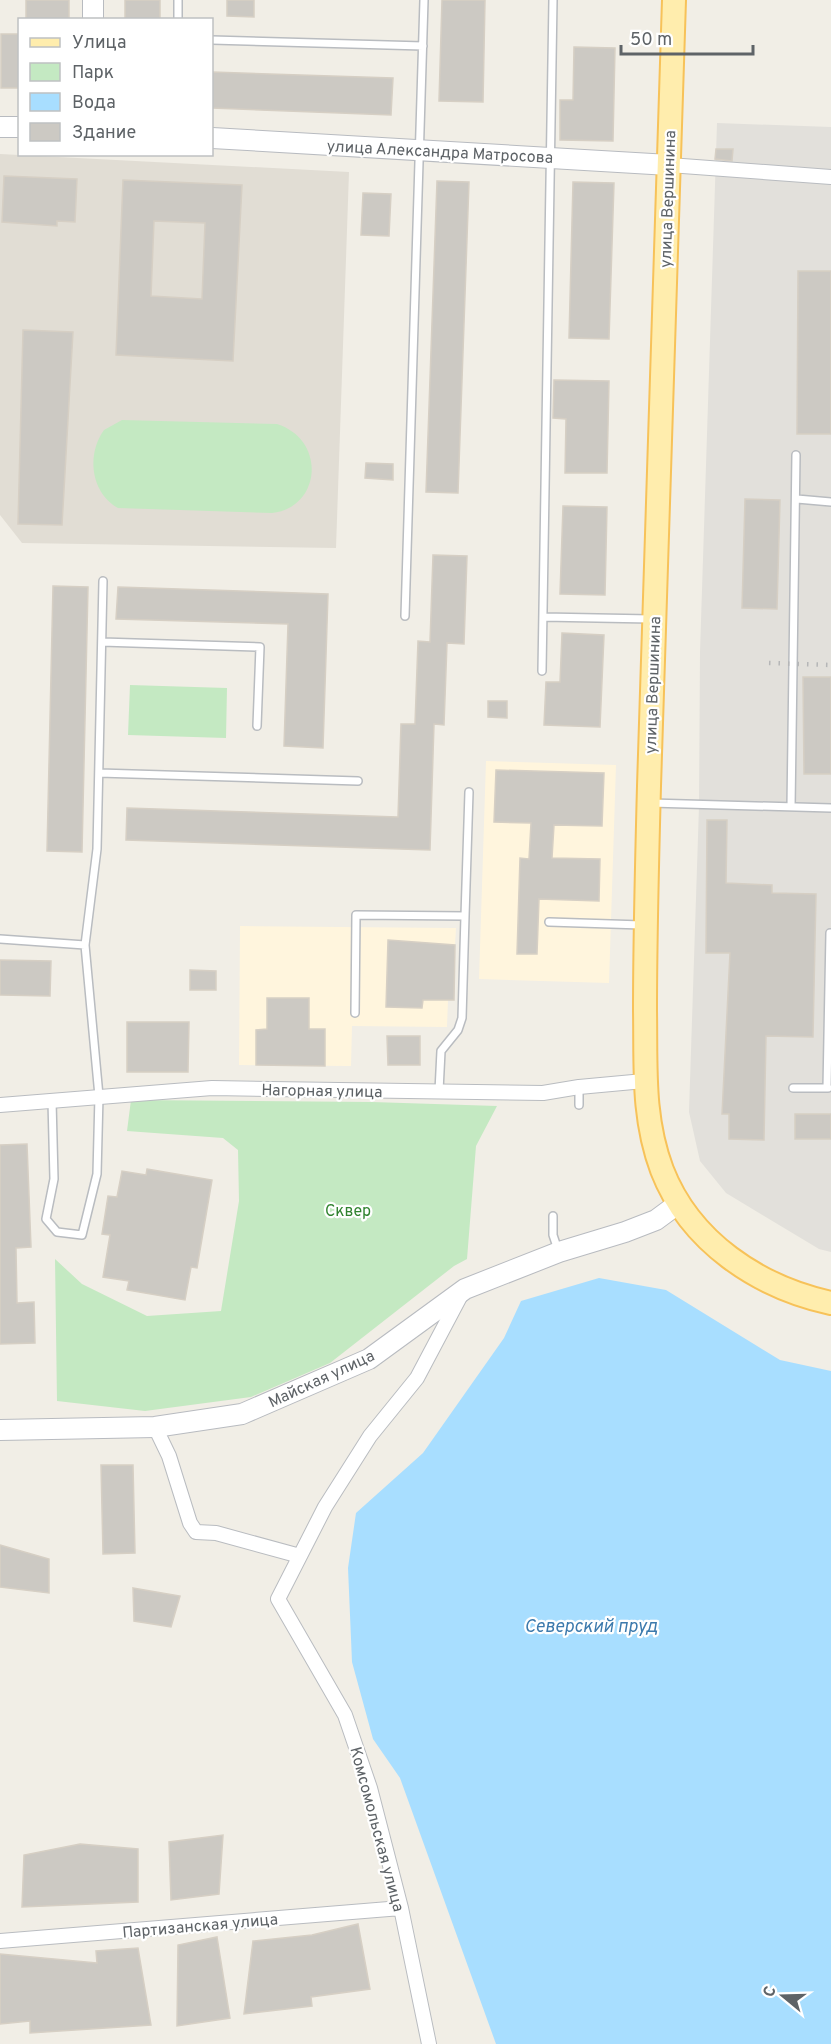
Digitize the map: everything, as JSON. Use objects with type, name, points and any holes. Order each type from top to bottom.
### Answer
[{"type":"main road","name":"улица Вершинина","points":[[674,0],[648,803],[644,1081],[652,1140],[664,1174],[679,1203],[721,1252],[769,1284],[805,1298],[831,1304]]},
{"type":"street","points":[[93,0],[93,18]]},
{"type":"street","points":[[0,126],[18,128]]},
{"type":"street","name":"улица Александра Матросова","points":[[213,138],[669,165]]},
{"type":"street","points":[[669,165],[831,177]]},
{"type":"street","name":"Нагорная улица","points":[[0,1105],[212,1088],[543,1094],[579,1087],[644,1081]]},
{"type":"street","name":"Майская улица","points":[[0,1430],[155,1427],[242,1414],[369,1359],[465,1289],[559,1252],[656,1220],[679,1203]]},
{"type":"street","name":"Комсомольская улица","points":[[429,2044],[401,1908],[370,1788],[345,1715],[278,1599],[326,1507],[370,1437],[417,1378],[465,1289]]},
{"type":"street","points":[[155,1427],[169,1456],[190,1523],[196,1532],[216,1533],[300,1556]]},
{"type":"street","name":"Партизанская улица","points":[[0,1941],[401,1908]]},
{"type":"lane","points":[[178,0],[178,18]]},
{"type":"lane","points":[[405,616],[424,0]]},
{"type":"lane","points":[[542,671],[553,0]]},
{"type":"lane","points":[[213,40],[423,46]]},
{"type":"lane","points":[[791,807],[796,455]]},
{"type":"lane","points":[[797,499],[831,502]]},
{"type":"lane","points":[[52,1101],[54,1179],[46,1220],[57,1232],[82,1235],[97,1174],[99,1096],[86,945],[97,849],[103,581]]},
{"type":"lane","points":[[543,617],[654,619]]},
{"type":"lane","points":[[102,642],[260,647],[257,726]]},
{"type":"lane","points":[[99,773],[358,781]]},
{"type":"lane","points":[[440,1091],[441,1051],[458,1030],[462,1018],[469,792]]},
{"type":"lane","points":[[648,803],[831,808]]},
{"type":"lane","points":[[355,1013],[356,915],[465,916]]},
{"type":"lane","points":[[549,922],[645,925]]},
{"type":"lane","points":[[793,1088],[829,1088],[830,933]]},
{"type":"lane","points":[[0,939],[86,945]]},
{"type":"lane","points":[[579,1087],[579,1105]]},
{"type":"lane","points":[[553,1216],[553,1235],[559,1252]]},
{"type":"shaded area","points":[[717,123],[831,127],[831,1252],[819,1249],[726,1193],[700,1161],[689,1112],[699,806],[700,652]]},
{"type":"shaded area","points":[[0,154],[349,172],[336,548],[22,543],[0,515]]},
{"type":"shaded area","points":[[486,761],[616,765],[609,983],[479,979]]},
{"type":"shaded area","points":[[240,926],[456,928],[455,945],[442,944],[441,1000],[448,1000],[447,1027],[352,1026],[351,1066],[239,1065]]},
{"type":"green space","points":[[122,420],[277,424],[293,432],[304,444],[310,458],[312,473],[308,487],[300,499],[288,508],[272,513],[118,508],[102,493],[94,473],[93,462],[98,440],[104,430]]},
{"type":"green space","points":[[130,685],[227,688],[226,738],[128,735]]},
{"type":"green space","name":"Сквер","points":[[131,1100],[372,1102],[497,1106],[476,1146],[467,1259],[454,1266],[330,1363],[251,1397],[145,1411],[57,1401],[55,1259],[82,1284],[147,1316],[221,1311],[239,1201],[238,1150],[223,1138],[127,1131]]},
{"type":"water","name":"Северский пруд","points":[[599,1278],[666,1290],[780,1360],[831,1371],[831,2044],[496,2044],[400,1778],[373,1739],[352,1662],[348,1568],[356,1513],[423,1453],[504,1338],[521,1301]]},
{"type":"building","points":[[26,0],[69,0],[69,18],[26,18]]},
{"type":"building","points":[[125,0],[160,0],[160,18],[125,18]]},
{"type":"building","points":[[227,0],[254,0],[254,17],[227,16]]},
{"type":"building","points":[[442,0],[485,0],[483,102],[439,101]]},
{"type":"building","points":[[1,34],[18,34],[18,88],[1,88]]},
{"type":"building","points":[[574,47],[615,48],[613,141],[560,140],[560,100],[573,100]]},
{"type":"building","points":[[213,72],[393,78],[391,115],[213,108]]},
{"type":"building","points":[[716,149],[733,149],[732,161],[715,159]]},
{"type":"building","points":[[4,176],[77,179],[75,222],[57,221],[57,226],[2,222]]},
{"type":"building","points":[[123,180],[242,185],[233,361],[116,355]],"holes":[[[154,221],[205,223],[202,299],[151,296]]]},
{"type":"building","points":[[437,181],[469,182],[458,493],[426,492]]},
{"type":"building","points":[[573,182],[614,183],[609,339],[569,338]]},
{"type":"building","points":[[363,193],[391,194],[389,236],[361,235]]},
{"type":"building","points":[[798,271],[831,271],[831,434],[797,434]]},
{"type":"building","points":[[23,330],[73,332],[62,525],[18,524]]},
{"type":"building","points":[[554,380],[609,381],[607,473],[565,473],[566,419],[553,418]]},
{"type":"building","points":[[366,463],[393,464],[393,480],[365,478]]},
{"type":"building","points":[[745,499],[780,500],[777,609],[742,608]]},
{"type":"building","points":[[563,506],[607,507],[605,595],[560,594]]},
{"type":"building","points":[[433,555],[467,556],[464,644],[447,643],[444,725],[434,724],[430,850],[126,840],[127,808],[398,817],[401,724],[415,724],[418,641],[430,642]]},
{"type":"building","points":[[53,586],[88,587],[82,852],[47,851]]},
{"type":"building","points":[[118,587],[328,594],[323,748],[284,746],[288,624],[116,619]]},
{"type":"building","points":[[562,633],[604,635],[600,727],[544,725],[546,682],[560,682]]},
{"type":"building","points":[[803,677],[831,677],[831,774],[804,774]]},
{"type":"building","points":[[488,701],[507,701],[507,718],[488,717]]},
{"type":"building","points":[[496,770],[604,773],[602,826],[554,825],[552,858],[600,859],[599,901],[539,899],[537,954],[517,954],[520,858],[529,859],[531,823],[494,822]]},
{"type":"building","points":[[707,820],[727,820],[726,883],[772,885],[772,893],[816,894],[813,1037],[766,1036],[764,1140],[729,1139],[729,1114],[722,1114],[730,953],[706,953]]},
{"type":"building","points":[[388,940],[455,945],[454,1000],[423,1000],[422,1008],[386,1007]]},
{"type":"building","points":[[0,960],[51,961],[50,996],[0,995]]},
{"type":"building","points":[[190,970],[216,971],[216,990],[190,990]]},
{"type":"building","points":[[267,998],[309,998],[309,1029],[325,1029],[325,1066],[256,1065],[256,1030],[267,1029]]},
{"type":"building","points":[[127,1022],[189,1022],[188,1072],[127,1072]]},
{"type":"building","points":[[387,1036],[420,1036],[420,1065],[388,1065]]},
{"type":"building","points":[[795,1114],[831,1114],[831,1139],[795,1139]]},
{"type":"building","points":[[27,1144],[31,1247],[16,1248],[17,1303],[34,1302],[35,1343],[0,1344],[0,1145]]},
{"type":"building","points":[[147,1169],[212,1180],[197,1268],[191,1267],[185,1300],[127,1290],[129,1281],[103,1277],[110,1235],[102,1234],[108,1196],[117,1197],[122,1171],[146,1175]]},
{"type":"building","points":[[101,1465],[133,1465],[135,1553],[103,1554]]},
{"type":"building","points":[[0,1545],[49,1559],[49,1593],[0,1587]]},
{"type":"building","points":[[133,1588],[180,1596],[171,1627],[134,1621]]},
{"type":"building","points":[[223,1835],[219,1894],[171,1900],[169,1842]]},
{"type":"building","points":[[80,1844],[138,1849],[138,1902],[22,1907],[24,1855]]},
{"type":"building","points":[[358,1924],[370,1989],[311,1997],[312,2006],[244,2014],[253,1941],[312,1935]]},
{"type":"building","points":[[217,1937],[230,2018],[177,2026],[178,1945]]},
{"type":"building","points":[[138,1948],[151,2025],[30,2033],[30,2021],[0,2024],[0,1954],[97,1963],[96,1951]]},
{"type":"railway","points":[[769,663],[831,665]]}]
